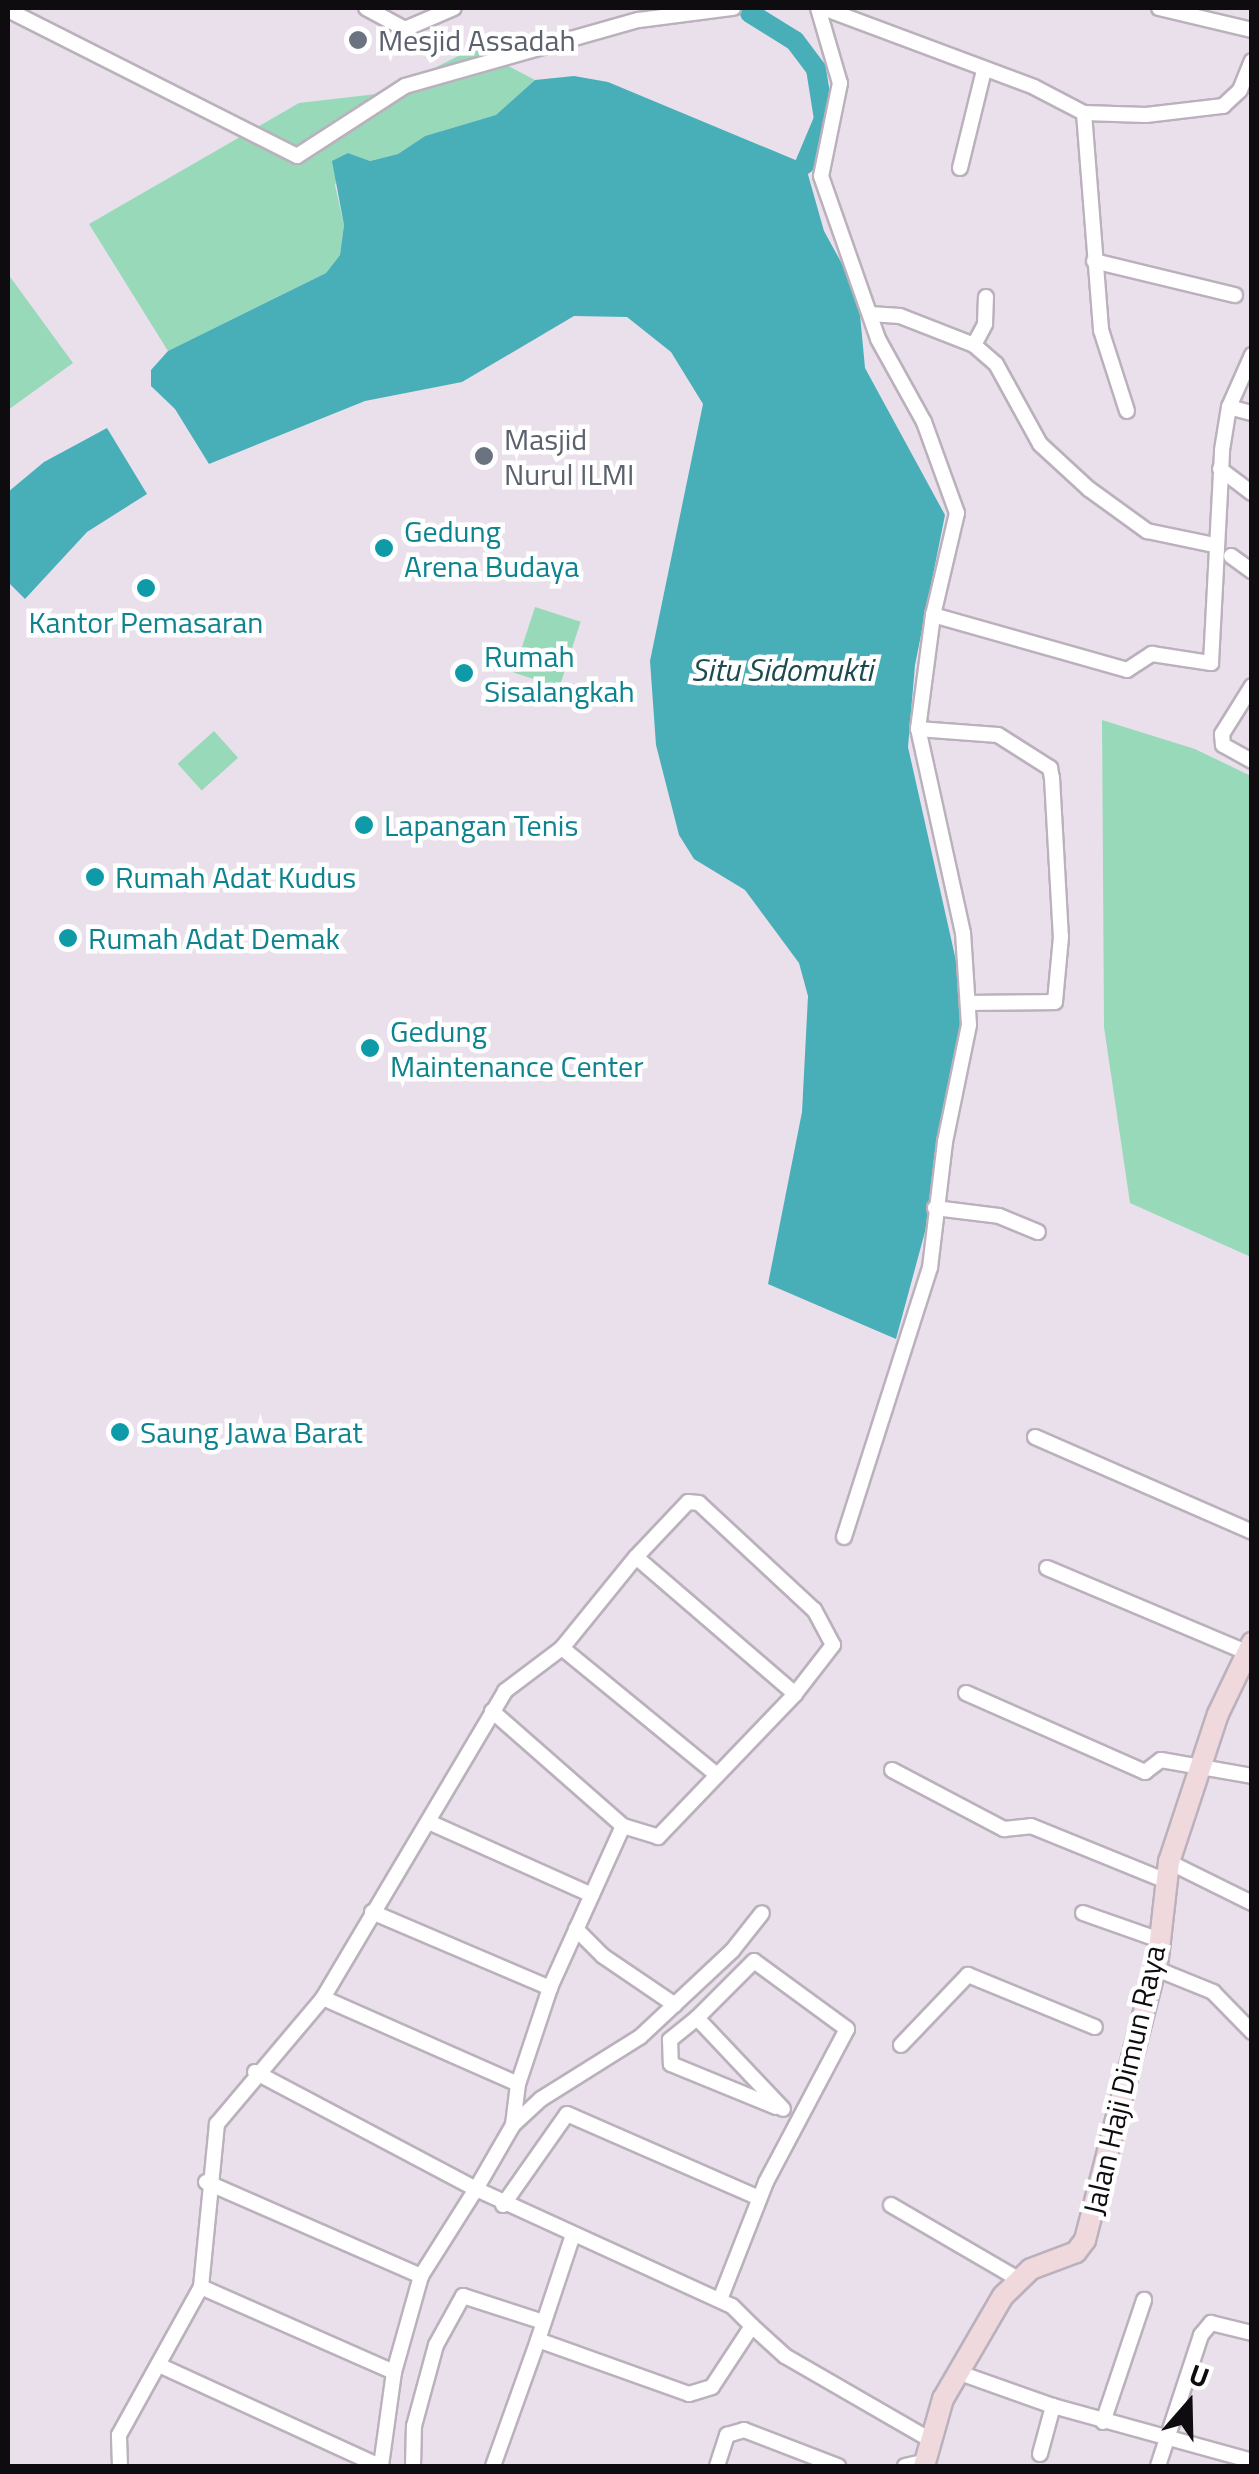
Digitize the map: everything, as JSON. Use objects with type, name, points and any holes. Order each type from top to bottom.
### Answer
[{"type":"street","points":[[366,8],[404,29],[454,8]]},
{"type":"street","points":[[820,8],[984,70],[1084,114],[1134,116],[1223,106],[1240,90],[1252,61]]},
{"type":"street","points":[[820,8],[840,84],[821,176],[870,314],[924,422],[957,512],[933,615],[918,728],[963,933],[971,1002],[935,1208],[930,1268],[844,1537]]},
{"type":"street","points":[[1159,8],[1252,30]]},
{"type":"street","points":[[8,10],[290,155],[328,141],[405,86],[639,20],[727,9]]},
{"type":"street","points":[[960,168],[984,70]]},
{"type":"street","points":[[1084,114],[1104,347],[1127,411]]},
{"type":"street","points":[[1094,261],[1235,295]]},
{"type":"street","points":[[974,345],[985,324],[986,297]]},
{"type":"street","points":[[870,314],[900,316],[974,345],[996,364],[1040,444],[1088,489],[1147,531],[1214,546]]},
{"type":"street","points":[[933,615],[1127,670],[1152,654],[1203,666],[1214,658],[1214,546],[1220,469],[1229,407],[1252,355]]},
{"type":"street","points":[[1229,407],[1252,413]]},
{"type":"street","points":[[1220,469],[1252,493]]},
{"type":"street","points":[[1231,556],[1252,570]]},
{"type":"street","points":[[1252,686],[1222,734],[1223,745],[1252,761]]},
{"type":"street","points":[[918,728],[998,735],[1050,768],[1058,814],[1055,865],[1062,946],[1054,1002],[971,1002]]},
{"type":"street","points":[[935,1208],[1000,1216],[1038,1232]]},
{"type":"street","points":[[1035,1436],[1252,1532]]},
{"type":"street","points":[[120,2466],[119,2435],[161,2366],[200,2287],[206,2182],[217,2124],[254,2072],[323,1998],[372,1912],[431,1823],[492,1710],[505,1691],[562,1648],[636,1557],[688,1502],[703,1507],[814,1610],[832,1636],[830,1652],[795,1694],[658,1837],[622,1826],[492,1710]]},
{"type":"street","points":[[636,1557],[795,1694]]},
{"type":"street","points":[[1047,1568],[1249,1648]]},
{"type":"street","points":[[562,1648],[716,1774]]},
{"type":"street","name":"Jalan Haji Dimun Raya","points":[[1018,2279],[1076,2252],[1085,2240],[1154,1968],[1166,1871],[1249,1648]]},
{"type":"street","points":[[966,1693],[1145,1772],[1161,1760],[1252,1776]]},
{"type":"street","points":[[892,1770],[1004,1829],[1031,1826],[1252,1903]]},
{"type":"street","points":[[431,1823],[592,1895]]},
{"type":"street","points":[[514,2125],[518,2084],[550,1988],[622,1826]]},
{"type":"street","points":[[372,1912],[550,1988]]},
{"type":"street","points":[[161,2366],[380,2466],[394,2372],[422,2276],[514,2125],[541,2099],[620,2053],[675,2004],[762,1913]]},
{"type":"street","points":[[1083,1914],[1158,1939]]},
{"type":"street","points":[[576,1929],[603,1956],[675,2004]]},
{"type":"street","points":[[721,2296],[759,2198],[847,2029],[754,1960],[670,2040],[671,2064],[800,2115]]},
{"type":"street","points":[[1154,1968],[1213,1992],[1252,2032]]},
{"type":"street","points":[[902,2045],[968,1975],[1095,2027]]},
{"type":"street","points":[[323,1998],[518,2084]]},
{"type":"street","points":[[697,2018],[783,2110]]},
{"type":"street","points":[[254,2072],[503,2205],[721,2296],[786,2356],[927,2438]]},
{"type":"street","points":[[503,2205],[567,2114],[759,2198]]},
{"type":"street","points":[[206,2182],[422,2276]]},
{"type":"street","points":[[891,2205],[1018,2279],[957,2372],[917,2465]]},
{"type":"street","points":[[493,2466],[573,2235]]},
{"type":"street","points":[[200,2287],[394,2372]]},
{"type":"street","points":[[412,2466],[414,2426],[436,2345],[464,2296],[543,2322]]},
{"type":"street","points":[[1104,2422],[1144,2300]]},
{"type":"street","points":[[1158,2466],[1201,2335],[1211,2324],[1252,2333]]},
{"type":"street","points":[[538,2340],[689,2394],[712,2387],[752,2326]]},
{"type":"street","points":[[957,2372],[1104,2422],[1252,2461]]},
{"type":"street","points":[[1040,2454],[1053,2406]]},
{"type":"street","points":[[717,2466],[733,2430],[811,2463],[838,2466]]},
{"type":"green space","points":[[474,48],[535,80],[497,115],[425,136],[398,154],[370,161],[348,153],[335,185],[344,225],[340,255],[326,273],[168,351],[89,224],[299,103],[385,93]]},
{"type":"green space","points":[[8,274],[73,363],[8,410]]},
{"type":"green space","points":[[535,607],[581,622],[559,687],[514,673]]},
{"type":"green space","points":[[1102,720],[1195,749],[1251,776],[1251,1257],[1130,1203],[1104,1027]]},
{"type":"green space","points":[[214,731],[238,758],[202,791],[178,764]]},
{"type":"water","name":"Situ Sidomukti","points":[[574,76],[608,82],[805,164],[824,231],[858,293],[865,368],[945,515],[915,665],[908,747],[959,974],[962,1012],[926,1228],[896,1339],[768,1284],[802,1112],[808,996],[799,963],[745,890],[694,859],[679,835],[656,745],[650,661],[703,404],[671,352],[627,317],[574,316],[462,382],[365,401],[209,464],[175,409],[151,386],[151,370],[168,351],[326,273],[340,255],[344,225],[332,161],[348,153],[370,161],[398,154],[425,136],[496,115],[535,80]]},
{"type":"water","points":[[107,428],[147,494],[87,532],[25,599],[8,582],[8,492],[44,462]]},
{"type":"waterway","points":[[750,13],[795,41],[816,69],[824,119],[805,164]]},
{"type":"place","name":"Mesjid Assadah","points":[[358,40]]},
{"type":"place","name":"Masjid Nurul ILMI","points":[[484,456]]},
{"type":"place","name":"Gedung Arena Budaya","points":[[384,548]]},
{"type":"place","name":"Kantor Pemasaran","points":[[146,588]]},
{"type":"place","name":"Rumah Sisalangkah","points":[[464,673]]},
{"type":"place","name":"Lapangan Tenis","points":[[364,825]]},
{"type":"place","name":"Rumah Adat Kudus","points":[[95,877]]},
{"type":"place","name":"Rumah Adat Demak","points":[[68,938]]},
{"type":"place","name":"Gedung Maintenance Center","points":[[370,1048]]},
{"type":"place","name":"Saung Jawa Barat","points":[[120,1432]]}]
